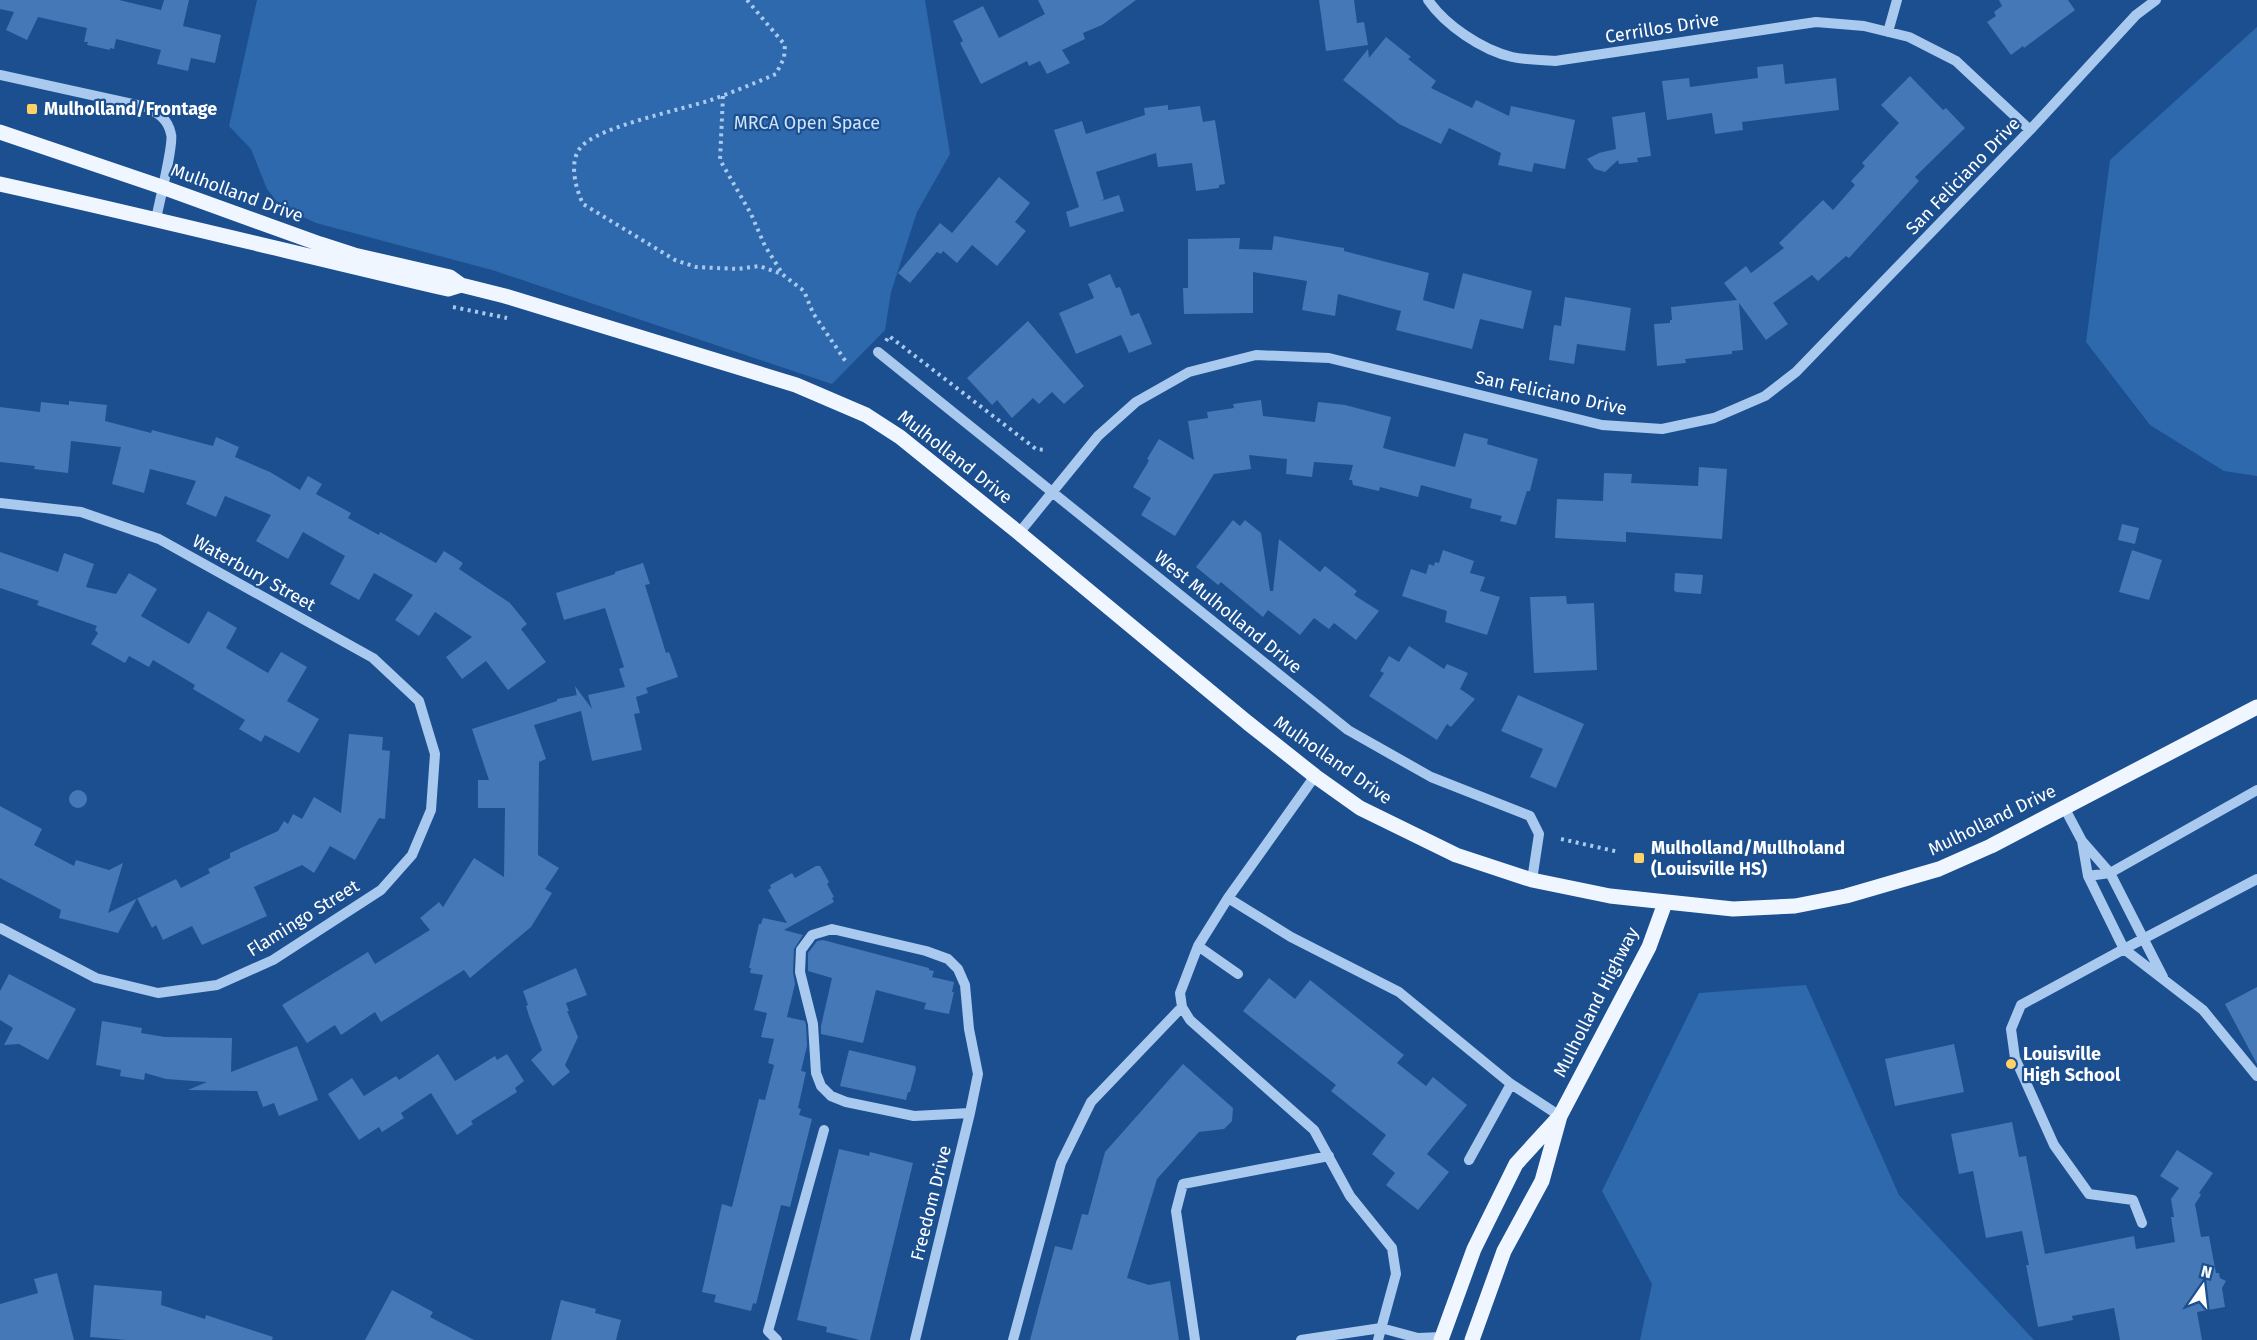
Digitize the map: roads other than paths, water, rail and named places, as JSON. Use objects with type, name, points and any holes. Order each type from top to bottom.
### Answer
[{"type":"main road","name":"Mulholland Drive","points":[[0,132],[320,244],[354,255],[450,278],[461,285],[506,296],[796,385],[866,415],[900,437],[1019,532],[1248,723],[1360,808],[1456,855],[1532,880],[1610,896],[1733,909],[1795,906],[1846,896],[1939,869],[1991,846],[2257,706]]},
{"type":"main road","name":"Mulholland Drive","points":[[0,184],[448,288],[461,285]]},
{"type":"main road","name":"Mulholland Highway","points":[[1472,1340],[1503,1251],[1542,1181],[1560,1116],[1649,947],[1665,903]]},
{"type":"main road","name":"Mulholland Highway","points":[[1442,1339],[1474,1249],[1516,1164],[1560,1116]]},
{"type":"street","name":"Cerrillos Drive","points":[[1428,0],[1438,15],[1473,40],[1511,57],[1554,61],[1816,21],[1864,26],[1909,37],[1956,61],[2031,130]]},
{"type":"street","points":[[1888,32],[1897,0]]},
{"type":"street","name":"San Feliciano Drive","points":[[1019,532],[1098,436],[1136,402],[1189,372],[1256,356],[1329,358],[1602,425],[1662,429],[1714,418],[1765,396],[1796,372],[2031,130],[2136,15],[2156,0]]},
{"type":"street","points":[[0,75],[146,107],[158,113],[165,120],[172,135],[156,219]]},
{"type":"street","name":"West Mulholland Drive","points":[[878,352],[1348,730],[1431,777],[1530,816],[1539,834],[1532,880]]},
{"type":"street","name":"Waterbury Street","points":[[0,502],[81,512],[159,538],[373,658],[419,701],[435,754]]},
{"type":"street","name":"Flamingo Street","points":[[0,928],[96,978],[158,993],[217,985],[273,960],[381,890],[412,855],[431,810],[435,754]]},
{"type":"street","points":[[1315,776],[1228,898],[1198,946],[1180,993],[1182,1008],[1190,1020],[1314,1130],[1350,1196],[1392,1248],[1396,1274],[1378,1340]]},
{"type":"street","points":[[2088,876],[2110,873],[2257,790]]},
{"type":"street","points":[[2064,807],[2082,841],[2110,873],[2145,938],[2164,980]]},
{"type":"street","points":[[2082,841],[2088,876],[2124,949],[2203,1010],[2257,1076]]},
{"type":"street","points":[[2142,1223],[2133,1200],[2089,1194],[2054,1145],[2015,1058],[2011,1029],[2021,1005],[2257,879]]},
{"type":"street","points":[[1228,898],[1291,937],[1399,992],[1511,1084],[1560,1116]]},
{"type":"street","name":"Freedom Drive","points":[[915,1340],[970,1113],[978,1074],[969,1029],[965,985],[958,969],[948,959],[926,951],[832,929],[812,935],[801,950],[800,972],[813,1024],[816,1074],[821,1086],[831,1096],[846,1102],[914,1116],[970,1113]]},
{"type":"street","points":[[1198,946],[1238,974]]},
{"type":"street","points":[[1013,1340],[1060,1162],[1092,1102],[1182,1008]]},
{"type":"street","points":[[1469,1160],[1511,1084]]},
{"type":"street","points":[[777,1340],[768,1331],[824,1130]]},
{"type":"street","points":[[1195,1340],[1176,1211],[1184,1184],[1329,1156]]},
{"type":"street","points":[[1301,1340],[1381,1328],[1418,1338],[1442,1339]]},
{"type":"place","name":"Mulholland/Frontage","points":[[32,109]]},
{"type":"place","name":"Mulholland/Mullholand (Louisville HS)","points":[[1639,858]]},
{"type":"place","name":"Louisville High School","points":[[2011,1064]]},
{"type":"park label","name":"MRCA Open Space","points":[[807,123]]}]
